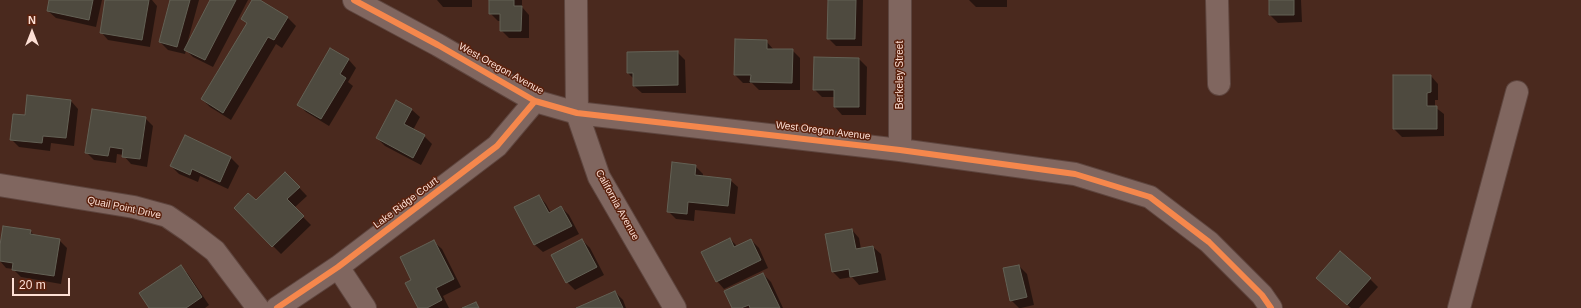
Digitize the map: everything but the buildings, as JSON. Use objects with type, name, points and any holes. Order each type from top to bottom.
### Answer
[{"type":"street","name":"West Oregon Avenue","points":[[354,0],[535,101],[577,113],[900,150],[1075,174],[1150,197],[1209,242],[1262,295],[1271,308]]},
{"type":"street","name":"California Avenue","points":[[576,0],[577,113],[599,177],[675,308]]},
{"type":"street","name":"Berkeley Street","points":[[900,0],[900,150]]},
{"type":"street","points":[[1217,0],[1219,84]]},
{"type":"street","points":[[1459,308],[1517,92]]},
{"type":"street","name":"Lake Ridge Court","points":[[277,308],[338,267],[497,146],[535,101]]},
{"type":"street","name":"Quail Point Drive","points":[[0,185],[134,207],[167,216],[215,251],[258,308]]},
{"type":"street","points":[[338,267],[365,308]]},
{"type":"cycle path","points":[[354,0],[438,45],[535,101],[577,113],[900,150],[1075,174],[1150,197],[1209,242],[1262,295],[1271,308]]},
{"type":"cycle path","points":[[277,308],[338,267],[497,146],[535,101]]}]
